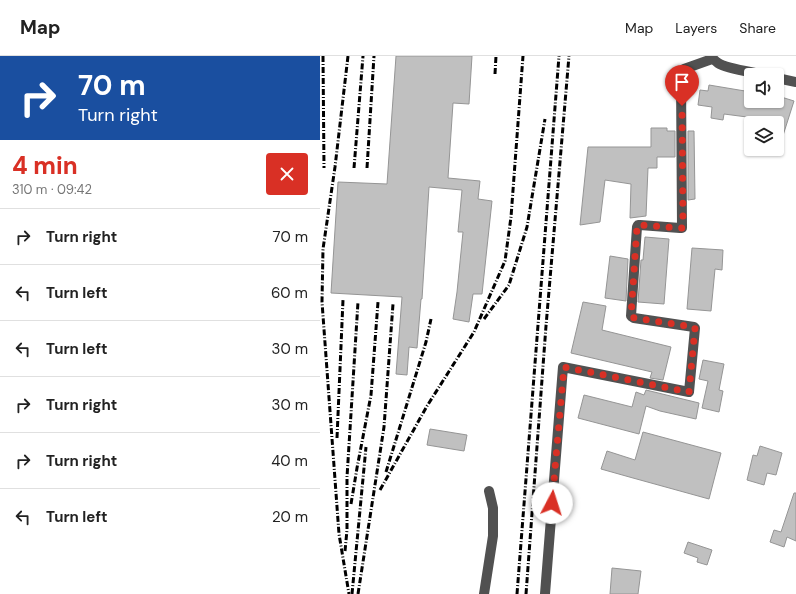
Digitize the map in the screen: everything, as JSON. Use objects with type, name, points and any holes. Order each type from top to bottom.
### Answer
[{"type":"street","points":[[545,594],[564,367],[689,392],[695,328],[632,318],[631,316],[637,227],[638,225],[682,228],[683,226],[681,76],[684,68],[712,57],[718,63],[744,70]]},
{"type":"street","points":[[784,79],[796,82]]},
{"type":"street","points":[[484,594],[493,536],[493,508],[489,491]]},
{"type":"building","points":[[396,56],[472,56],[469,104],[453,103],[448,178],[480,181],[478,199],[492,201],[482,294],[473,294],[469,322],[453,319],[463,232],[458,232],[462,190],[429,187],[422,299],[417,348],[409,347],[407,375],[396,374],[402,297],[331,293],[338,182],[387,184]]},
{"type":"building","points":[[709,85],[744,91],[744,108],[784,108],[784,98],[794,101],[784,132],[784,116],[744,117],[724,114],[723,120],[711,118],[712,107],[698,105],[700,90],[708,91]]},
{"type":"building","points":[[651,128],[667,128],[667,131],[675,131],[675,157],[657,157],[657,168],[648,168],[646,216],[630,218],[631,184],[605,180],[600,222],[580,225],[588,147],[651,147]]},
{"type":"building","points":[[688,131],[694,131],[695,199],[688,200]]},
{"type":"building","points":[[645,237],[669,239],[664,304],[638,302],[641,260],[643,260]]},
{"type":"building","points":[[692,248],[723,250],[722,270],[715,269],[711,311],[687,309]]},
{"type":"building","points":[[610,256],[628,259],[626,301],[605,298]]},
{"type":"building","points":[[583,302],[606,306],[602,330],[671,347],[663,380],[650,378],[652,372],[571,353]]},
{"type":"building","points":[[703,360],[724,364],[719,390],[723,391],[719,412],[702,408],[708,381],[699,379]]},
{"type":"building","points":[[646,390],[699,403],[696,419],[660,411],[646,406],[639,434],[578,418],[584,395],[632,407],[636,392],[644,395]]},
{"type":"building","points":[[430,429],[467,435],[464,451],[427,445]]},
{"type":"building","points":[[643,432],[721,453],[709,499],[601,469],[607,451],[635,460]]},
{"type":"building","points":[[760,446],[782,453],[776,475],[767,473],[764,485],[747,480],[753,455],[757,456]]},
{"type":"building","points":[[794,493],[796,493],[796,541],[787,537],[784,547],[770,542],[774,530],[781,532]]},
{"type":"building","points":[[688,542],[712,550],[707,565],[697,562],[698,558],[684,553]]},
{"type":"building","points":[[612,568],[641,571],[638,594],[610,594]]},
{"type":"railway","points":[[323,56],[324,168]]},
{"type":"railway","points":[[348,56],[335,167],[323,249],[322,302],[339,534],[349,594]]},
{"type":"railway","points":[[354,168],[363,56]]},
{"type":"railway","points":[[367,168],[374,56]]},
{"type":"railway","points":[[495,74],[496,56]]},
{"type":"railway","points":[[380,490],[427,406],[474,332],[505,261],[511,217],[523,56]]},
{"type":"railway","points":[[517,594],[559,56]]},
{"type":"railway","points":[[526,594],[546,326],[569,56]]},
{"type":"railway","points":[[484,319],[509,285],[527,227],[545,119]]},
{"type":"railway","points":[[337,438],[343,300]]},
{"type":"railway","points":[[345,551],[347,530],[347,477],[358,302]]},
{"type":"railway","points":[[351,504],[371,395],[378,302]]},
{"type":"railway","points":[[358,594],[384,427],[393,304]]},
{"type":"railway","points":[[386,472],[426,342],[431,319]]},
{"type":"railway","points":[[352,594],[366,447]]},
{"type":"route","points":[[552,503],[564,367],[689,392],[695,328],[632,318],[631,316],[638,225],[680,228],[683,226],[682,106]]}]
